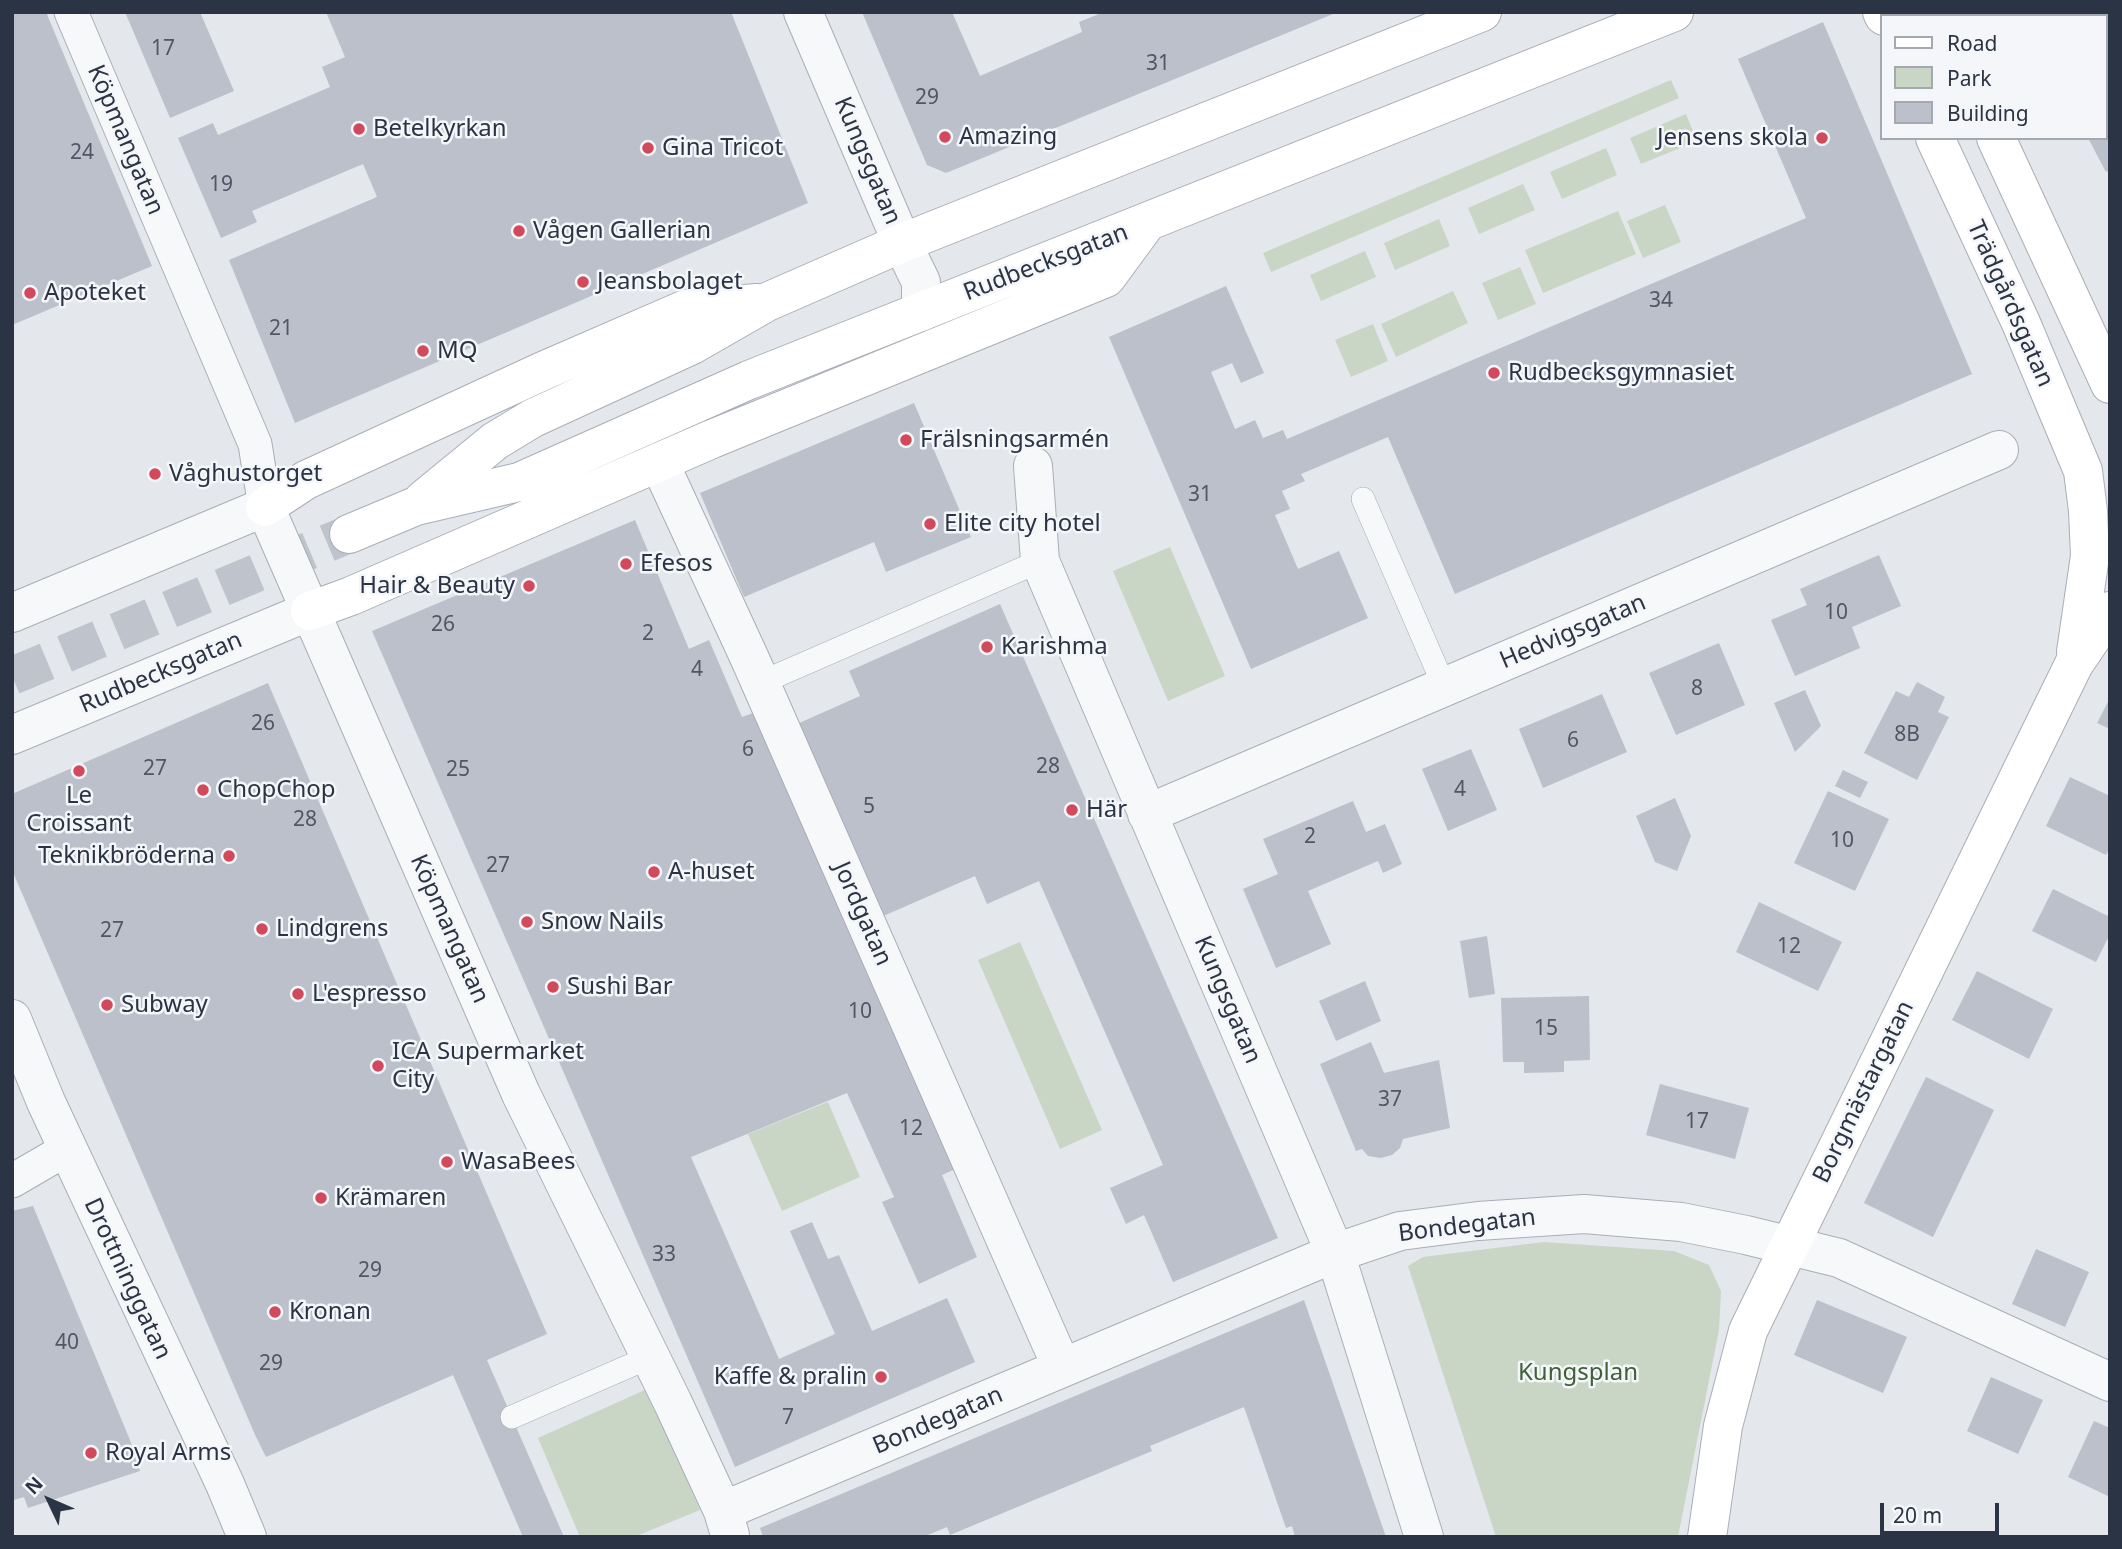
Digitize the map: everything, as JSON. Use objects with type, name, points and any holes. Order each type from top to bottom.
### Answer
[{"type":"main road","name":"Rudbecksgatan","points":[[416,506],[495,442],[533,418],[692,345],[767,302],[902,243],[1482,12]]},
{"type":"main road","name":"Rudbecksgatan","points":[[349,534],[416,506],[519,482],[749,380],[1145,225],[1674,12]]},
{"type":"main road","name":"Trädgårdsgatan","points":[[1936,140],[2021,323],[2096,471]]},
{"type":"main road","points":[[1997,140],[2110,384]]},
{"type":"main road","points":[[310,611],[351,596],[659,462],[1106,278],[1145,225]]},
{"type":"main road","points":[[265,507],[306,480],[543,371],[686,309],[767,302]]},
{"type":"main road","name":"Borgmästargatan","points":[[2074,664],[2099,510],[2096,471]]},
{"type":"main road","name":"Borgmästargatan","points":[[1707,1537],[1723,1426],[1748,1331],[2074,664],[2110,611]]},
{"type":"street","name":"Köpmangatan","points":[[71,12],[255,444],[265,507],[310,611],[521,1094],[650,1357],[727,1524]]},
{"type":"street","name":"Kungsgatan","points":[[803,12],[921,282],[921,312]]},
{"type":"street","name":"Hedvigsgatan","points":[[1147,814],[1999,450]]},
{"type":"street","name":"Jordgatan","points":[[659,462],[760,683],[1062,1368]]},
{"type":"street","name":"Kungsgatan","points":[[1034,466],[1040,561],[1335,1254],[1424,1537]]},
{"type":"street","points":[[12,613],[265,507]]},
{"type":"street","name":"Rudbecksgatan","points":[[12,735],[310,611]]},
{"type":"street","name":"Drottninggatan","points":[[12,1019],[67,1149],[225,1484],[247,1537]]},
{"type":"street","points":[[12,1181],[67,1149]]},
{"type":"street","name":"Bondegatan","points":[[727,1524],[1062,1368],[1335,1254],[1400,1231],[1478,1221],[1584,1214],[1681,1222],[1788,1245],[1839,1258],[2110,1382]]},
{"type":"lane","points":[[1363,499],[1444,687]]},
{"type":"lane","points":[[760,683],[1040,561]]},
{"type":"lane","points":[[512,1417],[650,1357]]},
{"type":"green space","points":[[1671,80],[1679,98],[1271,272],[1263,253]]},
{"type":"green space","points":[[1686,114],[1697,141],[1641,164],[1630,138]]},
{"type":"green space","points":[[1606,148],[1617,175],[1562,199],[1550,172]]},
{"type":"green space","points":[[1523,184],[1535,210],[1479,234],[1468,208]]},
{"type":"green space","points":[[1665,205],[1681,242],[1643,258],[1627,221]]},
{"type":"green space","points":[[1618,211],[1636,254],[1543,293],[1525,250]]},
{"type":"green space","points":[[1439,219],[1450,246],[1395,270],[1384,243]]},
{"type":"green space","points":[[1365,251],[1376,277],[1321,301],[1310,275]]},
{"type":"green space","points":[[1520,267],[1536,304],[1498,320],[1482,283]]},
{"type":"green space","points":[[1453,291],[1468,323],[1396,357],[1381,324]]},
{"type":"green space","points":[[1373,324],[1388,361],[1351,377],[1335,340]]},
{"type":"green space","points":[[1170,547],[1225,676],[1168,701],[1113,571]]},
{"type":"green space","points":[[1020,942],[1102,1130],[1060,1149],[978,960]]},
{"type":"green space","points":[[828,1102],[860,1177],[782,1211],[748,1134]]},
{"type":"green space","name":"Kungsplan","points":[[1544,1242],[1674,1251],[1709,1265],[1721,1291],[1719,1330],[1678,1537],[1496,1537],[1408,1266],[1423,1257]]},
{"type":"green space","points":[[647,1389],[700,1510],[634,1537],[580,1537],[538,1438]]},
{"type":"building","points":[[12,12],[46,12],[152,266],[12,325]]},
{"type":"building","points":[[125,12],[200,12],[234,91],[170,118]]},
{"type":"building","name":"Vågen Gallerian","points":[[326,12],[731,12],[808,203],[295,423],[229,260],[377,197],[363,164],[252,211],[257,222],[221,238],[178,138],[213,123],[218,135],[330,87],[322,67],[345,57]]},
{"type":"building","points":[[862,12],[952,12],[980,76],[1082,32],[1079,22],[1104,12],[1338,12],[946,173],[927,165]]},
{"type":"building","points":[[1823,22],[1972,374],[1455,594],[1388,437],[1301,474],[1305,481],[1282,491],[1290,509],[1275,515],[1298,569],[1339,551],[1368,618],[1251,669],[1109,337],[1226,286],[1264,373],[1241,383],[1232,363],[1211,372],[1235,429],[1255,420],[1263,438],[1283,430],[1287,439],[1806,218],[1738,59]]},
{"type":"building","points":[[2110,51],[2110,170],[2106,172],[2089,140],[2108,140]]},
{"type":"building","points":[[914,403],[971,537],[886,572],[874,542],[744,597],[700,493]]},
{"type":"building","points":[[635,520],[689,649],[709,640],[742,717],[761,710],[960,1167],[942,1175],[977,1257],[919,1284],[882,1202],[894,1197],[847,1093],[691,1157],[779,1359],[835,1334],[790,1231],[812,1222],[828,1259],[839,1255],[872,1331],[947,1298],[975,1362],[735,1467],[372,631]]},
{"type":"building","points":[[1879,555],[1901,606],[1852,627],[1860,648],[1795,676],[1771,620],[1807,605],[1800,589]]},
{"type":"building","points":[[1000,604],[1278,1238],[1173,1282],[1144,1215],[1126,1224],[1110,1188],[1163,1165],[1039,881],[987,904],[975,876],[881,917],[797,724],[860,696],[849,671]]},
{"type":"building","points":[[1719,643],[1745,705],[1676,735],[1649,673]]},
{"type":"building","points":[[1917,682],[1945,697],[1938,712],[1949,717],[1917,780],[1864,753],[1896,691],[1909,697]]},
{"type":"building","name":"Krämaren","points":[[268,683],[547,1334],[487,1360],[564,1537],[523,1537],[453,1375],[266,1457],[12,870],[12,794]]},
{"type":"building","points":[[1805,690],[1821,726],[1795,752],[1774,703]]},
{"type":"building","points":[[1602,694],[1627,752],[1543,788],[1519,729]]},
{"type":"building","points":[[2110,698],[2110,729],[2097,723]]},
{"type":"building","points":[[1471,749],[1497,810],[1448,831],[1422,769]]},
{"type":"building","points":[[1843,770],[1868,782],[1860,798],[1835,786]]},
{"type":"building","points":[[2070,777],[2110,796],[2110,847],[2106,855],[2046,826]]},
{"type":"building","points":[[1828,791],[1889,819],[1855,891],[1794,863]]},
{"type":"building","points":[[1675,798],[1691,836],[1677,871],[1655,862],[1636,816]]},
{"type":"building","points":[[1353,801],[1366,832],[1385,824],[1402,864],[1383,873],[1378,861],[1308,891],[1331,944],[1276,968],[1243,889],[1278,874],[1263,839]]},
{"type":"building","points":[[2053,889],[2110,917],[2110,934],[2096,962],[2032,931]]},
{"type":"building","points":[[1759,902],[1842,942],[1818,991],[1736,952]]},
{"type":"building","points":[[1487,936],[1495,994],[1469,998],[1460,941]]},
{"type":"building","points":[[1977,971],[2053,1009],[2029,1059],[1952,1020]]},
{"type":"building","points":[[1365,981],[1381,1021],[1336,1041],[1319,1001]]},
{"type":"building","points":[[1589,996],[1590,1060],[1564,1061],[1564,1072],[1524,1073],[1524,1062],[1503,1062],[1501,998]]},
{"type":"building","points":[[1371,1042],[1384,1073],[1439,1060],[1450,1128],[1403,1139],[1400,1148],[1392,1155],[1381,1158],[1368,1156],[1362,1149],[1356,1151],[1320,1064]]},
{"type":"building","points":[[1926,1077],[1994,1110],[1933,1237],[1864,1203]]},
{"type":"building","points":[[1660,1084],[1749,1108],[1735,1159],[1646,1135]]},
{"type":"building","points":[[33,1206],[130,1440],[140,1471],[28,1508],[24,1497],[14,1500],[12,1495],[12,1211]]},
{"type":"building","points":[[2036,1249],[2089,1272],[2065,1327],[2012,1304]]},
{"type":"building","points":[[1304,1300],[1386,1537],[1295,1537],[1292,1526],[1286,1528],[1244,1407],[1150,1446],[1152,1451],[950,1535],[947,1527],[923,1537],[763,1537],[760,1528]]},
{"type":"building","points":[[1817,1300],[1907,1337],[1883,1393],[1794,1355]]},
{"type":"building","points":[[1991,1377],[2043,1400],[2018,1454],[1967,1431]]},
{"type":"building","points":[[2094,1421],[2110,1428],[2110,1497],[2068,1477]]},
{"type":"tunnel","points":[[12,676],[349,534]]},
{"type":"place","name":"Betelkyrkan","points":[[359,129]]},
{"type":"place","name":"Amazing","points":[[945,137]]},
{"type":"place","name":"Jensens skola","points":[[1822,138]]},
{"type":"place","name":"Gina Tricot","points":[[648,148]]},
{"type":"place","name":"Vågen Gallerian","points":[[519,231]]},
{"type":"place","name":"Jeansbolaget","points":[[583,282]]},
{"type":"place","name":"Apoteket","points":[[30,293]]},
{"type":"place","name":"MQ","points":[[423,351]]},
{"type":"place","name":"Rudbecksgymnasiet","points":[[1494,373]]},
{"type":"place","name":"Frälsningsarmén","points":[[906,440]]},
{"type":"place","name":"Våghustorget","points":[[155,474]]},
{"type":"place","name":"Elite city hotel","points":[[930,524]]},
{"type":"place","name":"Efesos","points":[[626,564]]},
{"type":"place","name":"Hair & Beauty","points":[[529,586]]},
{"type":"place","name":"Karishma","points":[[987,647]]},
{"type":"place","name":"Le Croissant","points":[[79,771]]},
{"type":"place","name":"ChopChop","points":[[203,790]]},
{"type":"place","name":"Här","points":[[1072,810]]},
{"type":"place","name":"Teknikbröderna","points":[[229,856]]},
{"type":"place","name":"A-huset","points":[[654,872]]},
{"type":"place","name":"Snow Nails","points":[[527,922]]},
{"type":"place","name":"Lindgrens","points":[[262,929]]},
{"type":"place","name":"Sushi Bar","points":[[553,987]]},
{"type":"place","name":"L'espresso","points":[[298,994]]},
{"type":"place","name":"Subway","points":[[107,1005]]},
{"type":"place","name":"ICA Supermarket City","points":[[378,1066]]},
{"type":"place","name":"WasaBees","points":[[447,1162]]},
{"type":"place","name":"Krämaren","points":[[321,1198]]},
{"type":"place","name":"Kronan","points":[[275,1312]]},
{"type":"place","name":"Kaffe & pralin","points":[[881,1377]]},
{"type":"place","name":"Royal Arms","points":[[91,1453]]}]
